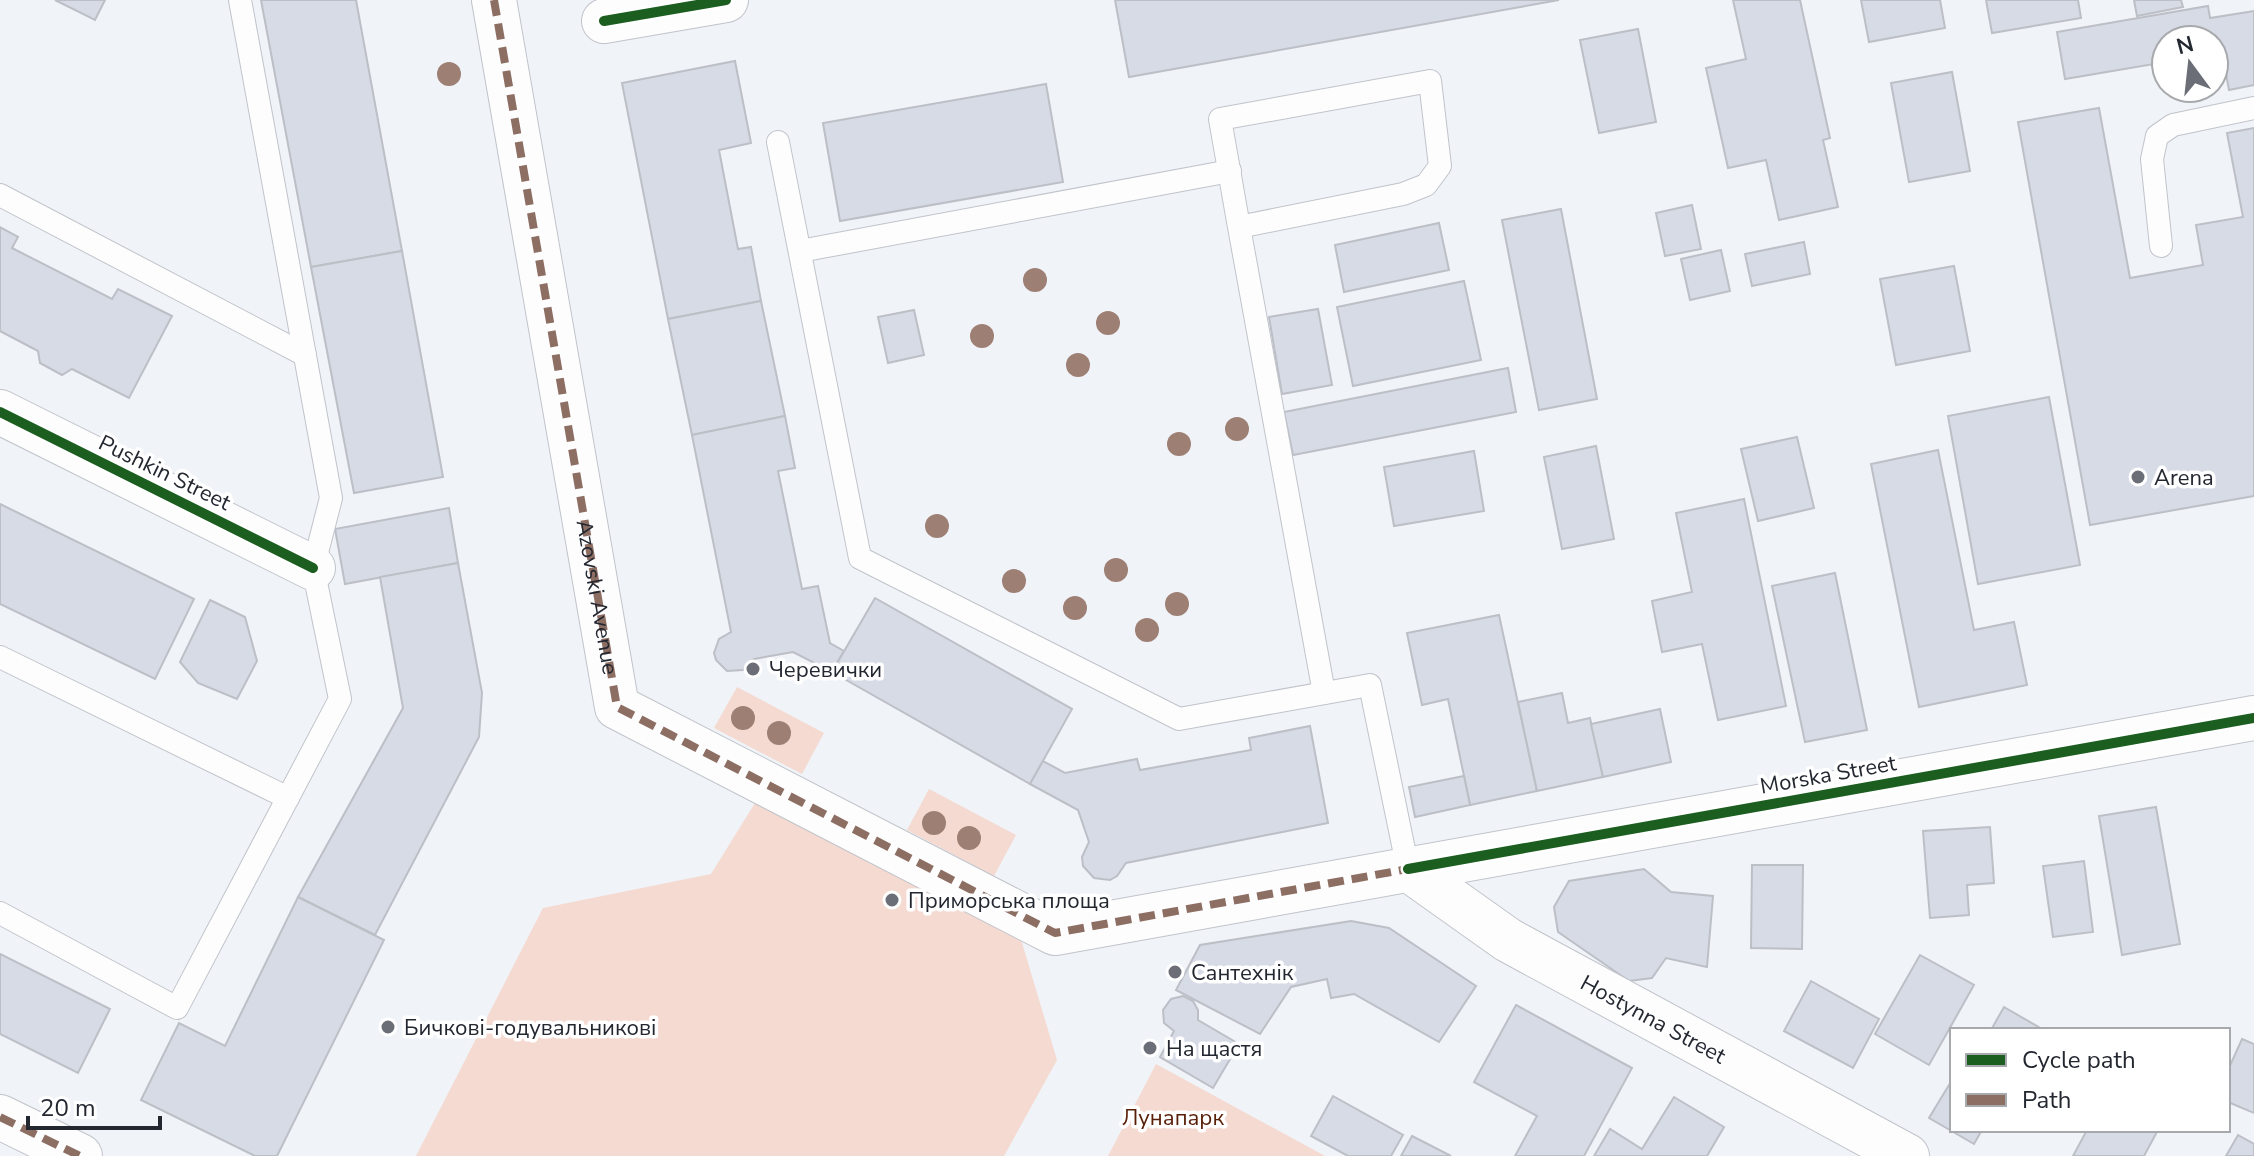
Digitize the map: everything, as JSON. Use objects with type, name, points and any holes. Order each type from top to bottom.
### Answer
[{"type":"street","name":"Azovski Avenue","points":[[494,0],[617,707],[1055,933]]},
{"type":"street","points":[[604,21],[726,0]]},
{"type":"street","name":"Pushkin Street","points":[[0,412],[313,568]]},
{"type":"street","name":"Morska Street","points":[[1055,933],[2254,718]]},
{"type":"street","name":"Hostynna Street","points":[[1397,871],[1508,940],[1907,1156]]},
{"type":"street","points":[[0,1117],[80,1156]]},
{"type":"lane","points":[[0,913],[177,1008],[340,699],[313,568],[331,498],[240,0]]},
{"type":"lane","points":[[1239,227],[1403,194],[1426,185],[1440,166],[1430,81],[1220,119],[1230,171],[1239,227],[1324,693]]},
{"type":"lane","points":[[2161,246],[2152,159],[2157,136],[2173,125],[2254,108]]},
{"type":"lane","points":[[778,142],[860,558],[1179,719],[1370,685],[1397,871]]},
{"type":"lane","points":[[800,251],[1230,171]]},
{"type":"lane","points":[[0,195],[305,355]]},
{"type":"lane","points":[[0,657],[288,798]]},
{"type":"green space","points":[[737,687],[824,733],[802,774],[714,728]]},
{"type":"green space","points":[[929,789],[1016,835],[994,876],[907,830]]},
{"type":"green space","points":[[755,803],[1020,936],[1057,1060],[1004,1156],[416,1156],[543,908],[711,874]]},
{"type":"green space","name":"Лунапарк","points":[[1156,1064],[1325,1156],[1108,1156]]},
{"type":"building","points":[[55,0],[105,0],[95,20]]},
{"type":"building","points":[[261,0],[356,0],[402,251],[311,267]]},
{"type":"building","points":[[1115,0],[1559,0],[1129,77]]},
{"type":"building","points":[[1733,0],[1800,0],[1830,138],[1823,140],[1838,207],[1779,220],[1766,160],[1728,168],[1706,68],[1746,59]]},
{"type":"building","points":[[1861,0],[1940,0],[1945,28],[1869,42]]},
{"type":"building","points":[[1986,0],[2078,0],[2081,18],[1992,33]]},
{"type":"building","points":[[2134,0],[2181,0],[2183,7],[2137,16]]},
{"type":"building","points":[[2208,6],[2210,18],[2254,11],[2254,85],[2230,90],[2230,24],[2150,24],[2150,65],[2065,79],[2057,32]]},
{"type":"building","points":[[1638,29],[1656,122],[1599,133],[1580,40]]},
{"type":"building","points":[[735,61],[751,143],[719,150],[738,249],[751,247],[761,301],[668,319],[622,83]]},
{"type":"building","points":[[1952,72],[1970,171],[1909,182],[1891,83]]},
{"type":"building","points":[[1046,84],[1063,182],[840,221],[823,123]]},
{"type":"building","points":[[2099,108],[2130,278],[2203,265],[2196,225],[2243,217],[2227,133],[2254,128],[2254,496],[2090,525],[2018,122]]},
{"type":"building","points":[[1692,205],[1701,249],[1665,256],[1656,213]]},
{"type":"building","points":[[1561,209],[1597,399],[1539,410],[1502,220]]},
{"type":"building","points":[[1439,223],[1449,270],[1344,292],[1335,245]]},
{"type":"building","points":[[0,227],[18,237],[12,248],[112,299],[118,289],[172,316],[129,398],[72,369],[62,375],[40,363],[38,351],[0,331]]},
{"type":"building","points":[[1804,242],[1810,274],[1752,286],[1745,254]]},
{"type":"building","points":[[1721,250],[1730,291],[1690,300],[1681,259]]},
{"type":"building","points":[[402,251],[443,477],[354,493],[311,267]]},
{"type":"building","points":[[1954,266],[1970,351],[1896,365],[1880,279]]},
{"type":"building","points":[[1464,281],[1481,360],[1353,386],[1337,307]]},
{"type":"building","points":[[761,301],[785,416],[692,435],[668,319]]},
{"type":"building","points":[[1318,309],[1332,385],[1282,394],[1269,317]]},
{"type":"building","points":[[914,310],[924,355],[888,363],[878,317]]},
{"type":"building","points":[[1508,368],[1516,412],[1293,455],[1284,412]]},
{"type":"building","points":[[2049,397],[2080,565],[1978,584],[1948,416]]},
{"type":"building","points":[[785,416],[795,468],[778,471],[802,589],[818,586],[830,643],[844,651],[832,672],[793,652],[754,659],[743,670],[727,671],[716,660],[714,653],[719,639],[731,632],[692,435]]},
{"type":"building","points":[[1797,437],[1814,508],[1758,521],[1741,449]]},
{"type":"building","points":[[1596,446],[1614,539],[1562,549],[1544,457]]},
{"type":"building","points":[[1938,450],[1974,630],[2014,622],[2027,685],[1919,707],[1871,464]]},
{"type":"building","points":[[1474,451],[1484,511],[1394,526],[1384,467]]},
{"type":"building","points":[[1744,499],[1786,706],[1718,720],[1702,644],[1662,652],[1652,601],[1692,592],[1676,513]]},
{"type":"building","points":[[0,504],[194,599],[155,679],[0,604]]},
{"type":"building","points":[[449,508],[458,563],[345,584],[335,529]]},
{"type":"building","points":[[458,563],[482,693],[479,737],[375,935],[298,897],[403,708],[380,577]]},
{"type":"building","points":[[1835,573],[1867,730],[1805,742],[1772,586]]},
{"type":"building","points":[[875,598],[1072,709],[1030,784],[832,672]]},
{"type":"building","points":[[210,600],[245,617],[257,661],[237,699],[198,683],[180,662]]},
{"type":"building","points":[[1499,615],[1537,791],[1470,805],[1448,699],[1422,705],[1407,633]]},
{"type":"building","points":[[1562,693],[1568,723],[1590,718],[1603,777],[1537,791],[1518,702]]},
{"type":"building","points":[[1660,709],[1671,762],[1603,777],[1591,724]]},
{"type":"building","points":[[1310,726],[1328,823],[1126,863],[1110,880],[1094,878],[1083,866],[1082,857],[1089,842],[1078,810],[1030,784],[1043,761],[1065,773],[1137,759],[1140,770],[1251,750],[1249,738]]},
{"type":"building","points":[[1464,776],[1470,805],[1415,817],[1409,787]]},
{"type":"building","points":[[2156,807],[2180,944],[2122,955],[2099,816]]},
{"type":"building","points":[[1990,827],[1994,883],[1967,885],[1969,915],[1930,918],[1923,831]]},
{"type":"building","points":[[2084,861],[2093,932],[2053,937],[2043,866]]},
{"type":"building","points":[[1752,865],[1803,865],[1802,949],[1751,948]]},
{"type":"building","points":[[1644,869],[1671,892],[1713,896],[1707,967],[1666,958],[1652,978],[1629,981],[1558,932],[1554,907],[1569,881]]},
{"type":"building","points":[[298,897],[384,940],[277,1156],[255,1156],[141,1100],[179,1023],[225,1046]]},
{"type":"building","points":[[1351,921],[1389,928],[1476,986],[1439,1042],[1354,994],[1331,998],[1327,979],[1291,987],[1260,1034],[1176,990],[1200,945]]},
{"type":"building","points":[[0,954],[110,1009],[78,1073],[0,1034]]},
{"type":"building","points":[[1920,955],[1974,985],[1929,1065],[1875,1034]]},
{"type":"building","points":[[1811,981],[1879,1019],[1853,1068],[1784,1031]]},
{"type":"building","points":[[1183,996],[1193,1001],[1198,1010],[1198,1020],[1239,1044],[1213,1088],[1160,1057],[1174,1031],[1164,1023],[1163,1010],[1171,999]]},
{"type":"building","points":[[1516,1005],[1632,1068],[1584,1156],[1515,1156],[1537,1116],[1474,1082]]},
{"type":"building","points":[[2004,1007],[2040,1028],[1992,1028]]},
{"type":"building","points":[[2242,1039],[2254,1044],[2254,1113],[2230,1103],[2230,1066]]},
{"type":"building","points":[[1950,1083],[1950,1130],[1929,1118]]},
{"type":"building","points":[[1333,1096],[1403,1135],[1391,1156],[1348,1156],[1311,1136]]},
{"type":"building","points":[[1674,1097],[1724,1127],[1707,1156],[1594,1156],[1610,1129],[1642,1149]]},
{"type":"building","points":[[1953,1132],[1981,1132],[1974,1144]]},
{"type":"building","points":[[2086,1132],[2157,1132],[2144,1156],[2073,1156]]},
{"type":"building","points":[[2238,1135],[2254,1144],[2254,1156],[2226,1156]]},
{"type":"building","points":[[1412,1136],[1451,1156],[1401,1156]]},
{"type":"marked path","points":[[494,0],[617,707],[1055,933],[1408,869]]},
{"type":"marked path","points":[[0,1117],[80,1156]]},
{"type":"cycle path","points":[[604,21],[726,0]]},
{"type":"cycle path","points":[[0,412],[313,568]]},
{"type":"cycle path","points":[[1408,869],[2254,718]]},
{"type":"place","name":"Arena","points":[[2138,477]]},
{"type":"place","name":"Черевички","points":[[753,669]]},
{"type":"place","name":"Приморська площа","points":[[892,900]]},
{"type":"place","name":"Сантехнік","points":[[1175,972]]},
{"type":"place","name":"Бичкові-годувальникові","points":[[388,1027]]},
{"type":"place","name":"На щастя","points":[[1150,1048]]}]
